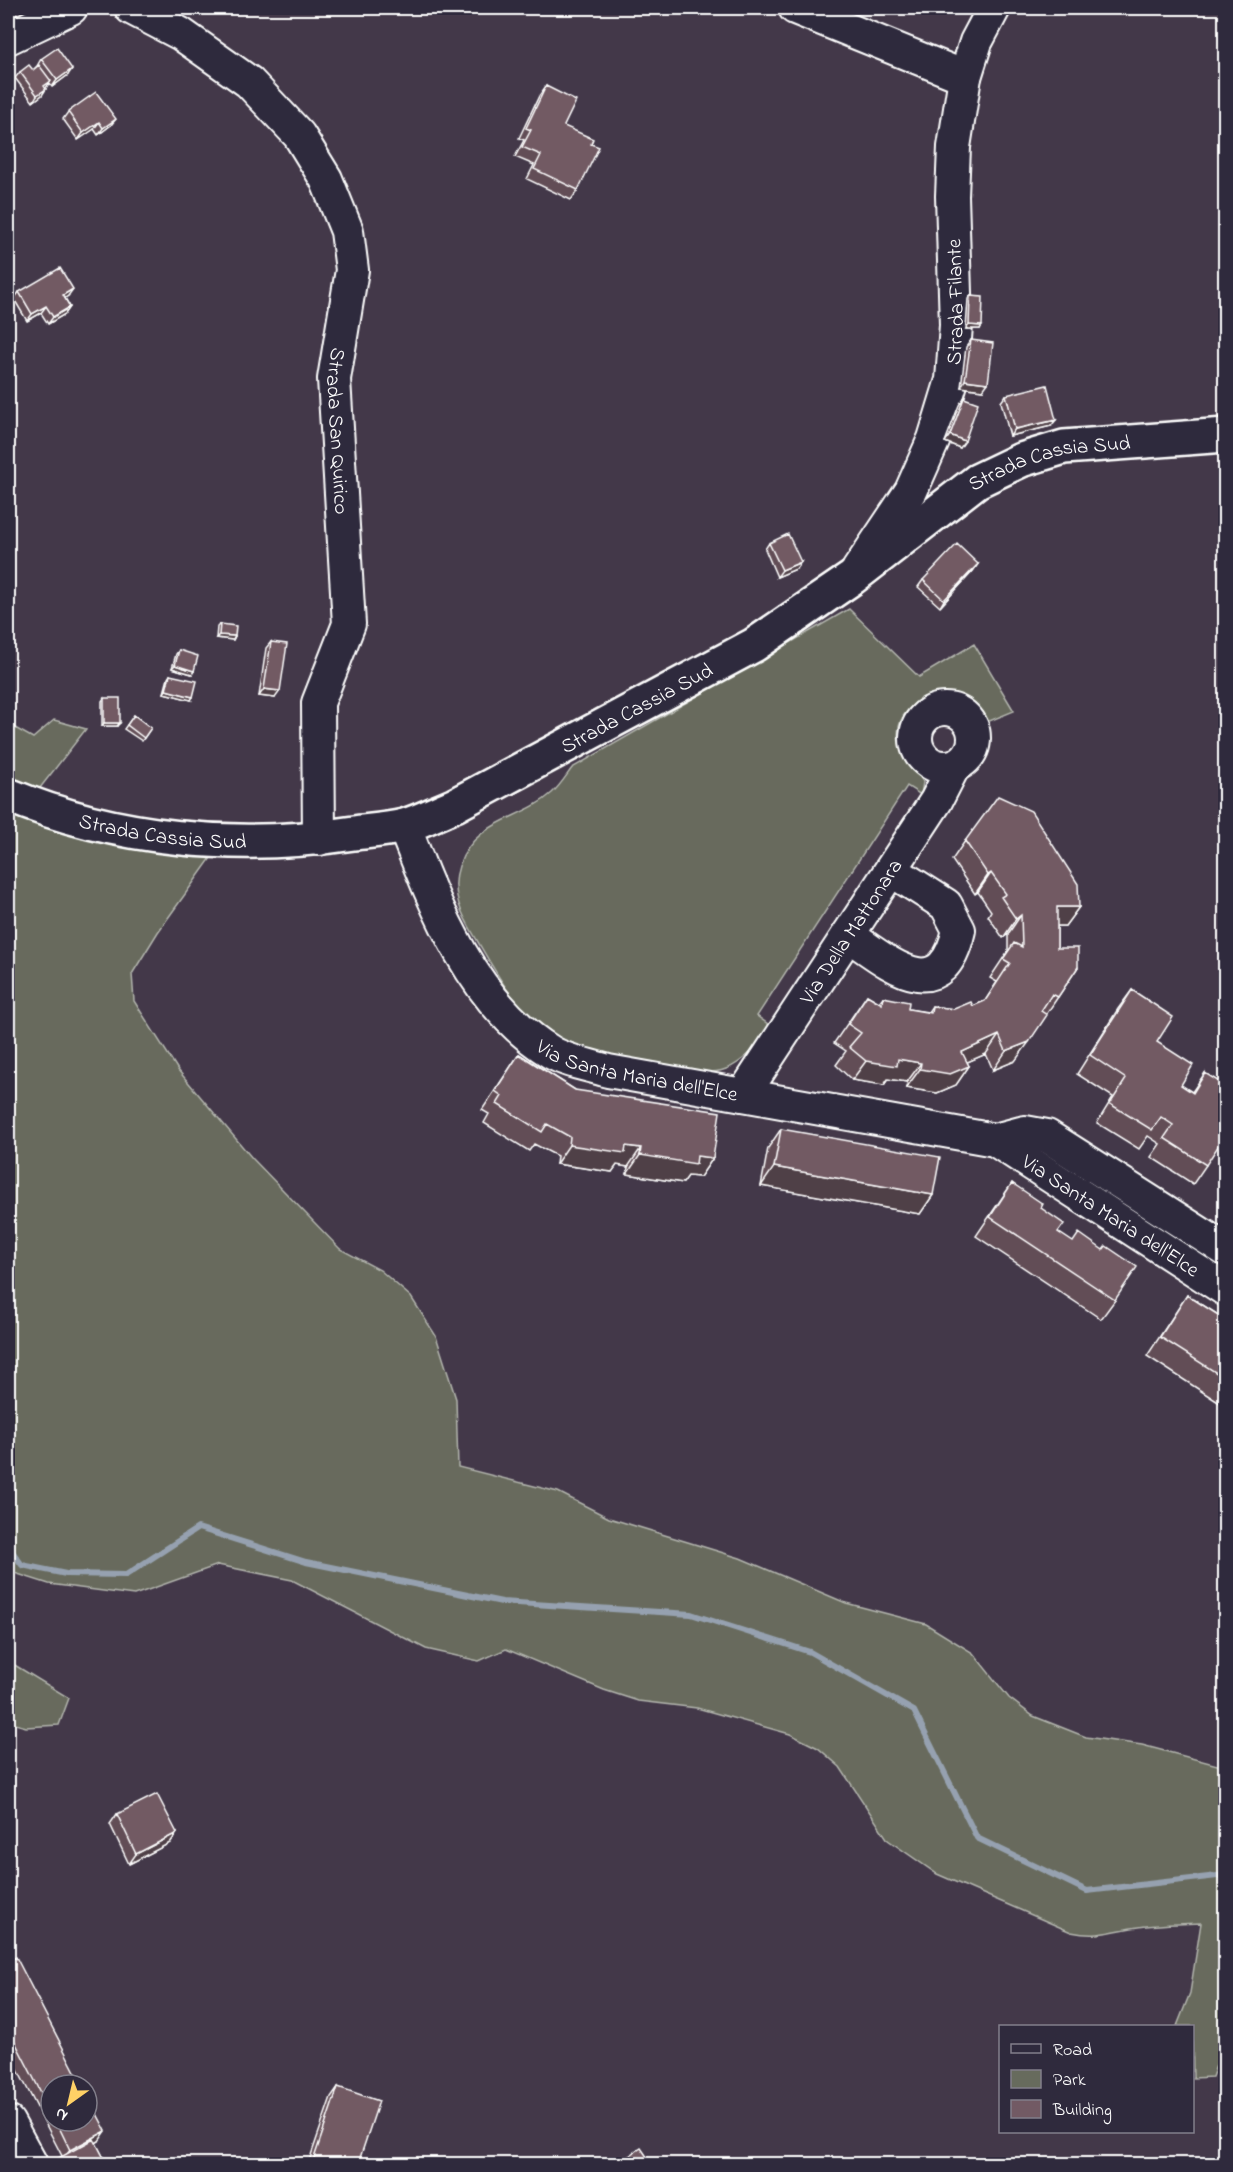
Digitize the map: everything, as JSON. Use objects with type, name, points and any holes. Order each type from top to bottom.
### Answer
[{"type":"main road","name":"Strada Cassia Sud","points":[[8,795],[93,824],[202,840],[254,843],[319,839],[404,826],[455,806],[754,645],[852,578],[977,481],[1021,460],[1064,447],[1226,435]]},
{"type":"street","points":[[8,38],[71,8]]},
{"type":"street","name":"Strada San Quirico","points":[[131,8],[181,34],[249,82],[299,135],[326,179],[347,231],[352,270],[334,379],[349,624],[318,703],[319,839]]},
{"type":"street","points":[[795,8],[964,77]]},
{"type":"street","name":"Strada Filante","points":[[852,578],[911,491],[934,439],[952,380],[956,325],[952,186],[954,147],[964,77],[976,42],[994,8]]},
{"type":"street","name":"Via Della Mattonara","points":[[743,1095],[936,801],[954,766]]},
{"type":"street","name":"Via Santa Maria dell'Elce","points":[[404,826],[428,888],[475,976],[511,1023],[553,1053],[608,1071],[995,1140],[1226,1290]]},
{"type":"street","points":[[848,935],[903,972],[927,974],[938,971],[955,948],[959,930],[946,905],[891,870]]},
{"type":"street","name":"Via Santa Maria dell'Elce","points":[[995,1140],[1025,1132],[1047,1136],[1226,1250]]},
{"type":"street","points":[[8,2122],[31,2164]]},
{"type":"green space","points":[[849,609],[919,677],[974,644],[1014,711],[982,724],[971,709],[957,699],[942,696],[927,698],[913,705],[904,716],[899,730],[900,748],[923,782],[921,795],[907,786],[757,1016],[772,1027],[740,1062],[726,1069],[709,1072],[659,1068],[576,1044],[539,1026],[505,987],[463,915],[457,896],[456,877],[466,851],[487,830],[527,810],[552,793],[572,768]]},
{"type":"green space","points":[[54,720],[86,729],[36,793],[8,781],[8,724],[33,738]]},
{"type":"green space","points":[[8,805],[91,833],[211,858],[158,932],[132,974],[134,1001],[178,1070],[252,1158],[340,1249],[380,1270],[411,1297],[436,1336],[456,1399],[458,1467],[558,1492],[609,1518],[740,1558],[846,1603],[926,1624],[973,1653],[1009,1698],[1033,1716],[1086,1737],[1142,1745],[1225,1767],[1226,2037],[1212,2077],[1194,2078],[1194,2025],[1177,2025],[1190,1993],[1201,1923],[1163,1924],[1093,1934],[1071,1932],[937,1874],[888,1840],[840,1767],[818,1748],[790,1734],[697,1708],[638,1701],[604,1690],[506,1649],[479,1661],[426,1649],[292,1580],[218,1565],[134,1595],[49,1584],[8,1571]]},
{"type":"green space","points":[[8,1661],[69,1698],[59,1725],[26,1727],[8,1722]]},
{"type":"building","points":[[57,48],[72,69],[57,80],[41,59]]},
{"type":"building","points":[[29,65],[33,70],[39,65],[51,81],[44,86],[46,89],[37,95],[20,72]]},
{"type":"building","points":[[546,86],[576,101],[564,126],[593,139],[591,144],[599,147],[578,190],[534,169],[541,155],[522,147],[531,130],[526,128]]},
{"type":"building","points":[[96,92],[116,119],[103,128],[99,122],[83,133],[68,112]]},
{"type":"building","points":[[60,268],[73,289],[63,295],[70,307],[53,317],[46,306],[32,314],[19,292]]},
{"type":"building","points":[[970,296],[983,297],[982,326],[969,325]]},
{"type":"building","points":[[971,340],[993,343],[988,383],[965,380]]},
{"type":"building","points":[[1047,385],[1056,420],[1015,429],[1006,395]]},
{"type":"building","points":[[964,398],[978,403],[965,441],[950,435]]},
{"type":"building","points":[[788,534],[801,562],[782,570],[769,543]]},
{"type":"building","points":[[957,544],[978,564],[944,600],[923,580]]},
{"type":"building","points":[[220,624],[236,626],[235,636],[219,635]]},
{"type":"building","points":[[271,642],[287,644],[280,691],[264,689]]},
{"type":"building","points":[[179,650],[198,656],[194,671],[175,665]]},
{"type":"building","points":[[170,675],[197,681],[193,697],[166,690]]},
{"type":"building","points":[[104,698],[120,698],[120,723],[104,723]]},
{"type":"building","points":[[134,715],[151,728],[144,738],[127,725]]},
{"type":"building","points":[[998,796],[1031,811],[1078,884],[1079,907],[1057,907],[1057,948],[1078,948],[1078,967],[1058,997],[1052,994],[1041,1011],[1047,1015],[1029,1042],[1006,1051],[999,1035],[962,1052],[969,1066],[950,1074],[920,1069],[921,1063],[898,1059],[897,1066],[866,1061],[849,1047],[861,1033],[848,1024],[867,995],[882,1004],[883,997],[909,1002],[908,1009],[931,1013],[932,1006],[954,1009],[971,1002],[973,1006],[985,1001],[1010,963],[1003,959],[1014,943],[1022,947],[1021,915],[1016,919],[1001,897],[1006,894],[991,873],[988,875],[965,841]]},
{"type":"building","points":[[1132,990],[1173,1017],[1157,1042],[1193,1065],[1181,1085],[1193,1093],[1205,1073],[1226,1086],[1226,1134],[1206,1165],[1164,1138],[1173,1125],[1161,1117],[1152,1130],[1110,1104],[1126,1079],[1090,1055]]},
{"type":"building","points":[[519,1054],[575,1090],[720,1112],[713,1158],[697,1156],[696,1164],[640,1155],[641,1148],[626,1146],[625,1153],[569,1145],[570,1137],[547,1124],[542,1132],[497,1104],[502,1096],[495,1091]]},
{"type":"building","points":[[781,1129],[940,1157],[933,1195],[774,1167]]},
{"type":"building","points":[[1012,1183],[1043,1204],[1041,1208],[1064,1224],[1058,1232],[1073,1242],[1079,1233],[1103,1250],[1106,1246],[1137,1267],[1115,1300],[990,1217]]},
{"type":"building","points":[[1187,1295],[1226,1320],[1226,1379],[1160,1337]]},
{"type":"building","points":[[157,1794],[177,1833],[136,1854],[117,1814]]},
{"type":"building","points":[[16,1957],[76,2073],[39,2073],[39,2089],[8,2028],[8,1961]]},
{"type":"building","points":[[338,2087],[379,2101],[358,2164],[312,2164]]},
{"type":"building","points":[[99,2118],[106,2131],[70,2150],[62,2133],[99,2133]]},
{"type":"building","points":[[94,2139],[107,2164],[62,2164],[59,2158]]},
{"type":"building","points":[[641,2148],[652,2164],[617,2164]]},
{"type":"waterway","points":[[8,1546],[22,1565],[66,1574],[126,1575],[198,1528],[306,1562],[502,1602],[691,1614],[810,1652],[914,1711],[977,1838],[1087,1891],[1226,1875]]}]
